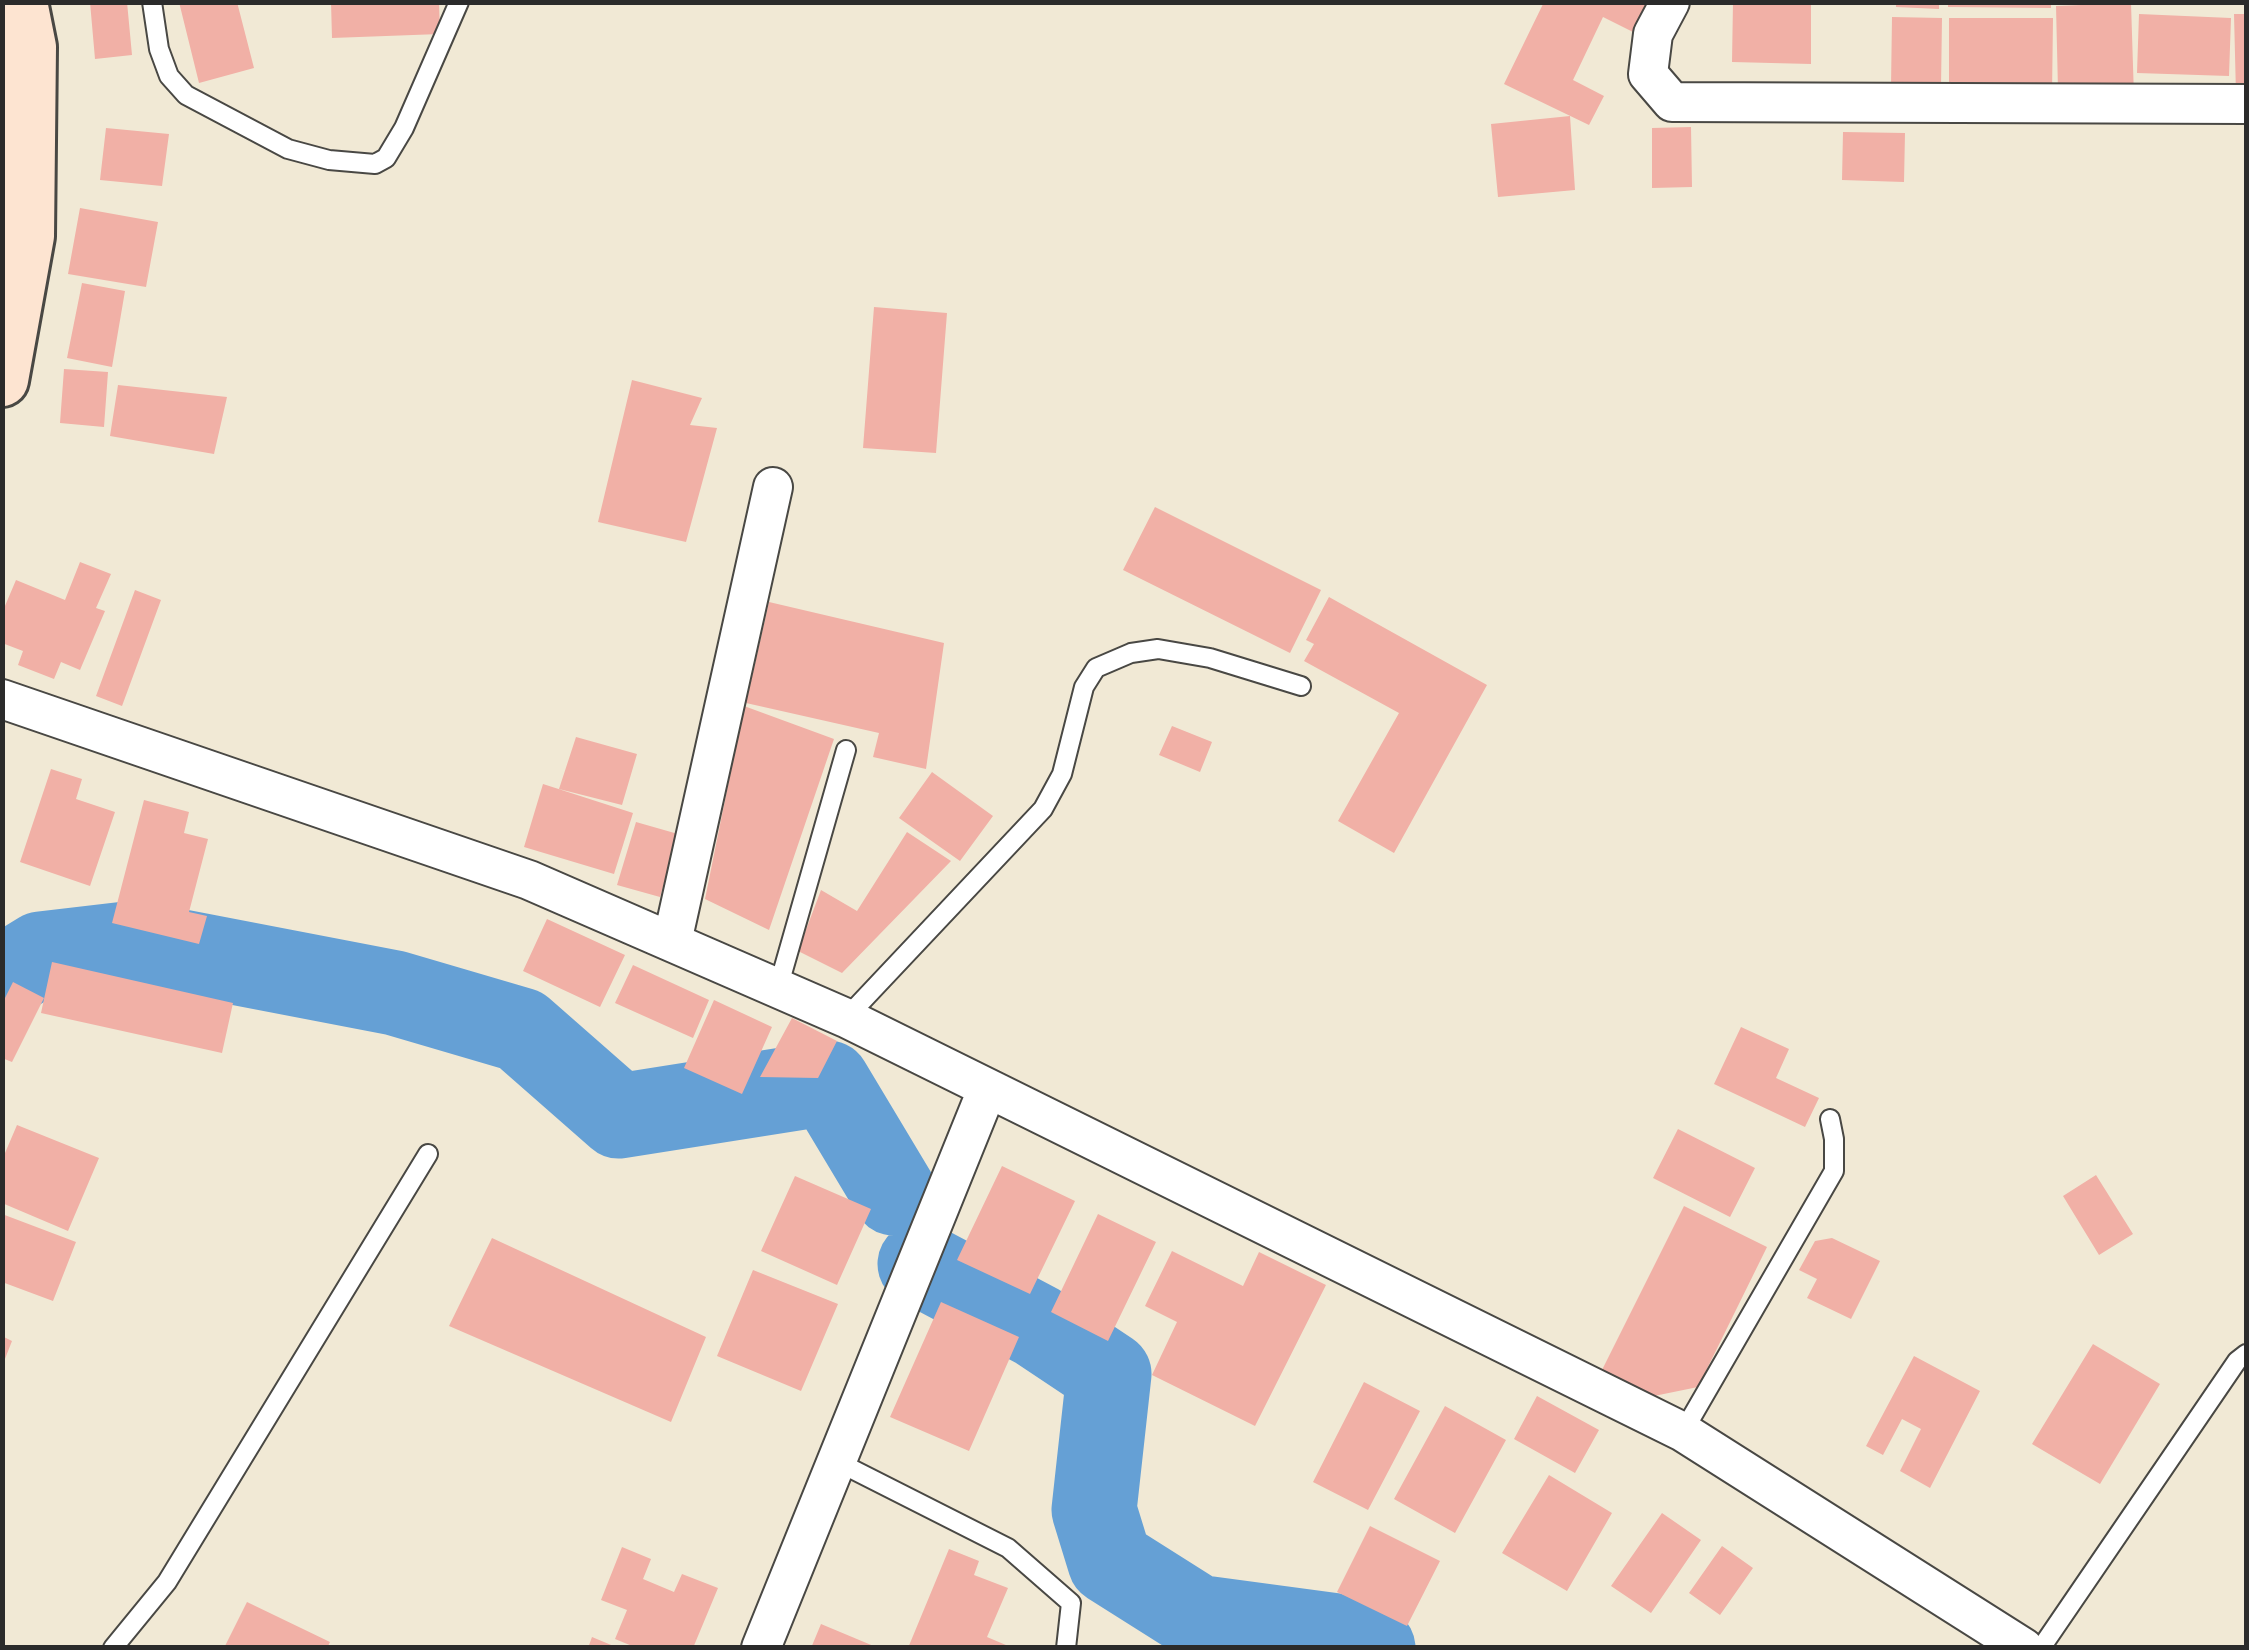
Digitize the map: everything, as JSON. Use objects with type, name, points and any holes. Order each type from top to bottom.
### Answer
[{"type":"main road","points":[[2,380],[28,236],[30,46],[20,2]]},
{"type":"street","points":[[1670,2],[1653,34],[1648,74],[1672,102],[2246,104]]},
{"type":"street","points":[[672,942],[773,487]]},
{"type":"street","points":[[2,700],[529,880],[846,1018],[1683,1432],[2024,1648]]},
{"type":"street","points":[[761,1648],[987,1090]]},
{"type":"lane","points":[[152,2],[159,49],[170,76],[186,95],[288,149],[354,164],[374,164],[386,158],[404,128],[459,2]]},
{"type":"lane","points":[[846,1018],[1043,809],[1062,774],[1084,688],[1096,668],[1131,652],[1158,649],[1210,658],[1302,686]]},
{"type":"lane","points":[[778,988],[846,750]]},
{"type":"lane","points":[[1683,1432],[1834,1171],[1830,1118]]},
{"type":"lane","points":[[113,1648],[167,1582],[428,1154]]},
{"type":"lane","points":[[2041,1648],[2237,1361],[2246,1354]]},
{"type":"lane","points":[[836,1461],[1008,1548],[1070,1603],[1066,1648]]},
{"type":"building","points":[[90,2],[127,2],[132,55],[95,59]]},
{"type":"building","points":[[179,2],[237,2],[254,68],[199,83]]},
{"type":"building","points":[[331,2],[439,2],[440,34],[332,38]]},
{"type":"building","points":[[1544,2],[1639,2],[1648,7],[1635,33],[1603,17],[1573,80],[1604,96],[1589,125],[1504,84]]},
{"type":"building","points":[[1733,2],[1811,2],[1811,64],[1732,62]]},
{"type":"building","points":[[1896,2],[1939,2],[1939,9],[1896,7]]},
{"type":"building","points":[[1948,2],[2051,2],[2051,8],[1948,7]]},
{"type":"building","points":[[2131,3],[2134,97],[2058,90],[2056,6]]},
{"type":"building","points":[[2139,14],[2231,18],[2229,76],[2137,73]]},
{"type":"building","points":[[2234,14],[2246,14],[2246,94],[2236,95]]},
{"type":"building","points":[[1892,17],[1942,18],[1941,87],[1891,87]]},
{"type":"building","points":[[1949,18],[2053,18],[2052,95],[1949,95]]},
{"type":"building","points":[[1570,116],[1575,190],[1498,197],[1491,124]]},
{"type":"building","points":[[1691,127],[1692,187],[1652,188],[1652,128]]},
{"type":"building","points":[[106,128],[169,134],[162,186],[100,180]]},
{"type":"building","points":[[1843,132],[1905,133],[1904,182],[1842,180]]},
{"type":"building","points":[[80,208],[158,222],[146,287],[68,274]]},
{"type":"building","points":[[82,283],[125,291],[112,367],[67,358]]},
{"type":"building","points":[[874,307],[947,313],[936,453],[863,448]]},
{"type":"building","points":[[64,369],[108,372],[104,427],[60,423]]},
{"type":"building","points":[[632,380],[702,398],[690,425],[717,428],[686,542],[598,522]]},
{"type":"building","points":[[118,385],[227,397],[214,454],[110,436]]},
{"type":"building","points":[[1155,507],[1321,590],[1290,653],[1123,570]]},
{"type":"building","points":[[80,562],[111,574],[96,608],[105,611],[80,670],[61,662],[54,679],[18,665],[23,651],[2,643],[2,613],[16,580],[65,600]]},
{"type":"building","points":[[135,590],[161,600],[122,706],[96,696]]},
{"type":"building","points":[[1329,597],[1487,685],[1394,853],[1338,821],[1399,713],[1304,661],[1314,644],[1306,640]]},
{"type":"building","points":[[769,602],[944,643],[926,769],[873,757],[879,733],[746,703]]},
{"type":"building","points":[[744,706],[834,739],[769,930],[705,899]]},
{"type":"building","points":[[1172,726],[1212,742],[1200,772],[1159,755]]},
{"type":"building","points":[[576,737],[637,754],[622,805],[559,789]]},
{"type":"building","points":[[51,769],[82,779],[76,799],[115,812],[90,886],[20,862]]},
{"type":"building","points":[[932,772],[993,816],[960,861],[899,818]]},
{"type":"building","points":[[543,784],[633,813],[614,874],[524,847]]},
{"type":"building","points":[[144,800],[189,812],[184,833],[208,839],[189,912],[207,916],[199,944],[112,923]]},
{"type":"building","points":[[636,822],[678,834],[660,897],[617,885]]},
{"type":"building","points":[[907,832],[951,861],[842,973],[798,951],[821,890],[857,911]]},
{"type":"building","points":[[547,919],[625,955],[600,1007],[523,971]]},
{"type":"building","points":[[52,962],[233,1003],[222,1053],[41,1013]]},
{"type":"building","points":[[633,965],[709,1000],[693,1038],[615,1003]]},
{"type":"building","points":[[13,982],[44,998],[12,1062],[2,1058],[2,1004]]},
{"type":"building","points":[[714,1000],[772,1027],[742,1094],[684,1068]]},
{"type":"building","points":[[792,1018],[837,1041],[818,1078],[760,1077]]},
{"type":"building","points":[[1741,1027],[1789,1049],[1776,1078],[1819,1098],[1805,1127],[1714,1084]]},
{"type":"building","points":[[17,1125],[99,1158],[68,1231],[2,1203],[2,1160]]},
{"type":"building","points":[[1678,1129],[1755,1168],[1730,1217],[1653,1178]]},
{"type":"building","points":[[1002,1166],[1075,1201],[1030,1294],[957,1260]]},
{"type":"building","points":[[2096,1175],[2133,1234],[2099,1255],[2063,1196]]},
{"type":"building","points":[[795,1176],[871,1209],[837,1285],[761,1251]]},
{"type":"building","points":[[1684,1206],[1767,1247],[1698,1387],[1654,1396],[1602,1370]]},
{"type":"building","points":[[2,1214],[76,1242],[53,1301],[2,1282]]},
{"type":"building","points":[[1098,1214],[1156,1242],[1108,1341],[1051,1312]]},
{"type":"building","points":[[492,1238],[706,1337],[671,1422],[449,1326]]},
{"type":"building","points":[[1832,1238],[1880,1261],[1851,1319],[1807,1298],[1817,1279],[1799,1270],[1815,1241]]},
{"type":"building","points":[[1172,1251],[1243,1286],[1259,1252],[1326,1285],[1255,1426],[1152,1375],[1177,1322],[1145,1306]]},
{"type":"building","points":[[753,1270],[838,1304],[801,1391],[717,1356]]},
{"type":"building","points":[[941,1302],[1019,1337],[969,1451],[890,1417]]},
{"type":"building","points":[[2,1336],[12,1341],[3,1364],[2,1364]]},
{"type":"building","points":[[2093,1344],[2160,1384],[2100,1484],[2032,1444]]},
{"type":"building","points":[[1914,1356],[1980,1391],[1930,1488],[1900,1471],[1921,1429],[1902,1419],[1883,1455],[1866,1446]]},
{"type":"building","points":[[1364,1382],[1420,1411],[1368,1510],[1313,1482]]},
{"type":"building","points":[[1537,1396],[1599,1430],[1575,1473],[1514,1439]]},
{"type":"building","points":[[1445,1406],[1506,1440],[1455,1533],[1394,1499]]},
{"type":"building","points":[[1549,1475],[1612,1513],[1567,1591],[1502,1553]]},
{"type":"building","points":[[1662,1513],[1701,1540],[1651,1613],[1611,1586]]},
{"type":"building","points":[[1370,1526],[1440,1561],[1407,1626],[1337,1592]]},
{"type":"building","points":[[1722,1546],[1753,1568],[1720,1615],[1689,1593]]},
{"type":"building","points":[[622,1547],[651,1559],[643,1579],[674,1592],[682,1574],[718,1588],[693,1648],[637,1648],[615,1639],[627,1610],[601,1600]]},
{"type":"building","points":[[949,1549],[979,1561],[974,1575],[1008,1588],[987,1637],[1013,1648],[908,1648]]},
{"type":"building","points":[[247,1602],[330,1642],[327,1648],[224,1648]]},
{"type":"building","points":[[821,1624],[876,1647],[876,1648],[811,1648]]},
{"type":"building","points":[[592,1637],[616,1647],[616,1648],[588,1648]]},
{"type":"waterway","points":[[2,978],[41,954],[135,943],[395,993],[521,1030],[619,1116],[828,1083],[894,1193]]},
{"type":"waterway","points":[[920,1264],[1037,1326],[1109,1374],[1094,1510],[1110,1562],[1197,1617],[1331,1635],[1373,1648]]}]
